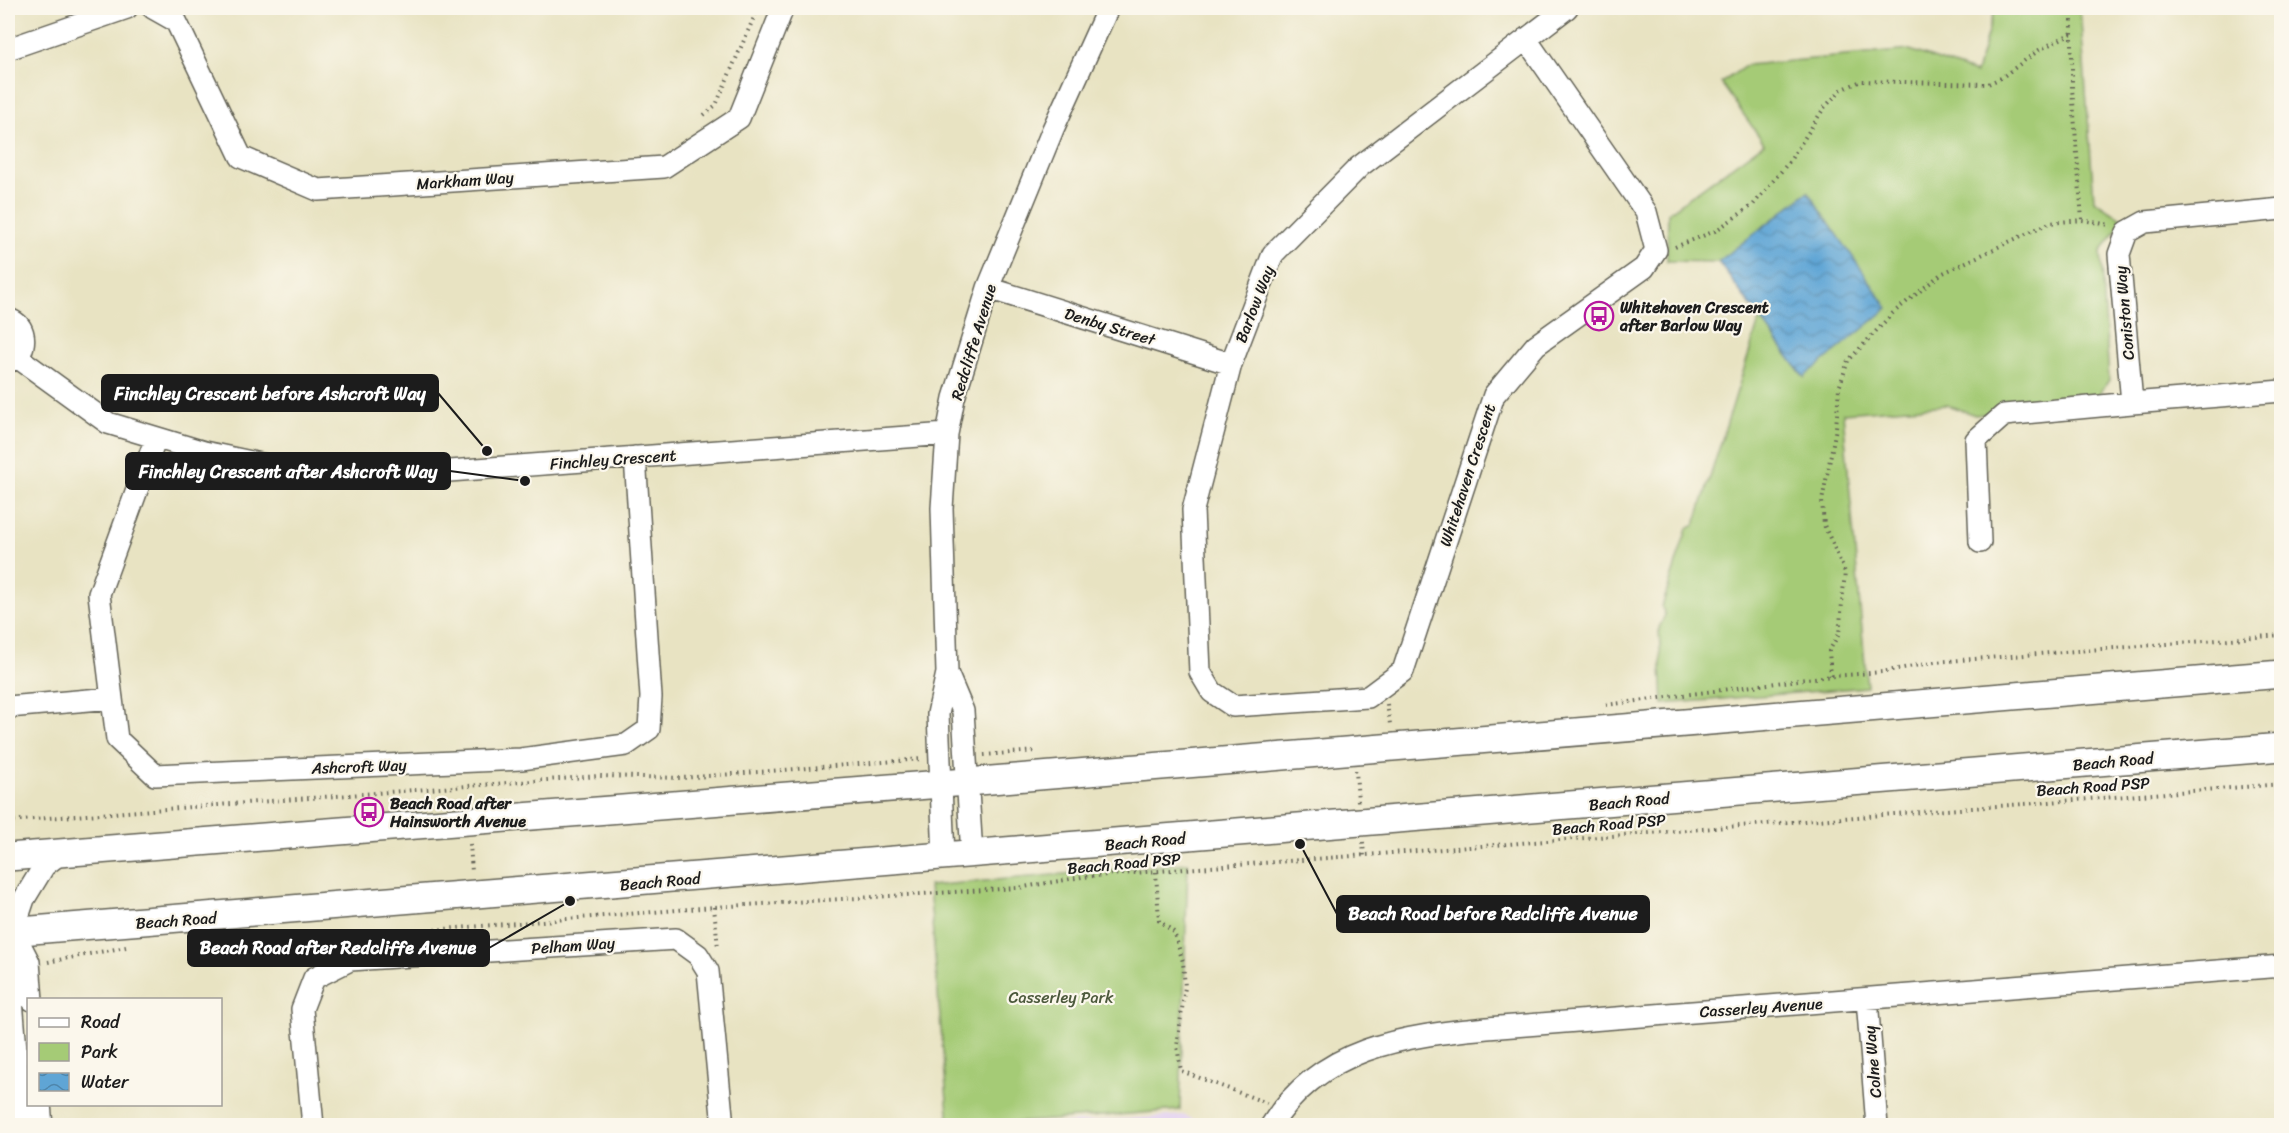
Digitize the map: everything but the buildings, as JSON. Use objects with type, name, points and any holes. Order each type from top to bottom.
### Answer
[{"type":"main road","points":[[8,857],[468,821],[939,771],[1354,750],[2282,674]]},
{"type":"main road","name":"Beach Road","points":[[10,927],[474,896],[2282,747]]},
{"type":"street","points":[[8,49],[127,8]]},
{"type":"street","name":"Markham Way","points":[[153,8],[176,21],[241,157],[318,190],[664,167],[739,118],[783,8]]},
{"type":"street","name":"Redcliffe Avenue","points":[[1094,8],[1096,30]]},
{"type":"street","name":"Redcliffe Avenue","points":[[944,857],[938,714],[947,673],[942,508],[948,434],[954,398],[988,288],[1096,30],[1108,8]]},
{"type":"street","name":"Barlow Way","points":[[1212,692],[1200,672],[1193,510],[1231,364],[1273,254],[1359,167],[1567,8]]},
{"type":"street","points":[[1526,39],[1646,212],[1656,250]]},
{"type":"street","points":[[2127,232],[2145,222],[2282,209]]},
{"type":"street","name":"Coniston Way","points":[[2127,232],[2120,254],[2132,403]]},
{"type":"street","name":"Whitehaven Crescent","points":[[1212,692],[1233,706],[1368,697],[1403,671],[1494,395],[1536,345],[1644,268],[1656,250]]},
{"type":"street","name":"Denby Street","points":[[988,288],[1231,364]]},
{"type":"street","name":"Finchley Crescent","points":[[8,319],[23,331],[24,347],[12,359],[108,423],[204,452],[299,472],[409,474],[948,434]]},
{"type":"street","points":[[1980,542],[1976,440],[2004,414],[2282,391]]},
{"type":"street","name":"Ashcroft Way","points":[[156,438],[99,594],[117,739],[155,775],[521,759],[626,745],[649,729],[651,697],[635,457]]},
{"type":"street","name":"Redcliffe Avenue","points":[[947,673],[963,711],[972,855]]},
{"type":"street","points":[[8,707],[112,698]]},
{"type":"street","points":[[22,1125],[9,962],[10,927],[24,898],[45,866],[61,853]]},
{"type":"street","points":[[10,927],[29,962],[32,998]]},
{"type":"street","name":"Pelham Way","points":[[313,1125],[302,1009],[314,978],[350,960],[676,939],[698,955],[708,971]]},
{"type":"street","name":"Casserley Avenue","points":[[1276,1118],[1315,1076],[1359,1050],[1416,1036],[1487,1028],[2282,966]]},
{"type":"street","points":[[708,971],[723,1125]]},
{"type":"street","name":"Colne Way","points":[[1867,999],[1877,1125]]},
{"type":"street","points":[[40,1106],[42,1125]]},
{"type":"path","points":[[699,120],[716,105],[758,8]]},
{"type":"path","points":[[2072,8],[2072,88],[2082,220]]},
{"type":"path","points":[[1656,250],[1670,249],[1715,231],[1753,205],[1789,162],[1824,108],[1841,90],[1861,81],[1988,84],[2001,78],[2039,50],[2072,33]]},
{"type":"path","points":[[1831,676],[1829,651],[1839,634],[1845,572],[1824,525],[1822,501],[1836,428],[1839,388],[1848,362],[1893,314],[1941,274],[2049,223],[2082,220],[2117,226],[2127,232]]},
{"type":"path","points":[[1598,705],[1831,676],[1882,672],[1935,662],[2282,635]]},
{"type":"path","points":[[1380,724],[1397,723]]},
{"type":"path","points":[[1354,750],[1364,856]]},
{"type":"path","points":[[967,770],[1039,751]]},
{"type":"path","points":[[8,821],[598,776],[682,778],[939,771]]},
{"type":"path","name":"Beach Road PSP","points":[[274,933],[322,939],[714,908],[1018,888],[1083,878],[2282,784]]},
{"type":"path","points":[[468,821],[477,927]]},
{"type":"path","points":[[1156,872],[1159,921],[1174,932],[1183,962],[1185,987],[1177,1046],[1181,1071],[1197,1079],[1259,1099],[1276,1118]]},
{"type":"path","points":[[708,971],[719,955],[714,908]]},
{"type":"path","points":[[29,962],[58,961],[92,952],[130,947]]},
{"type":"shaded area","points":[[1183,1115],[1209,1125],[1034,1125]]},
{"type":"green space","points":[[1995,8],[2080,8],[2094,200],[2124,220],[2101,251],[2109,380],[2094,402],[1975,415],[1947,405],[1843,413],[1867,687],[1663,704],[1659,628],[1665,615],[1662,607],[1687,529],[1695,525],[1760,318],[1804,377],[1808,192],[1718,262],[1667,261],[1668,213],[1764,143],[1721,83],[1747,65],[1910,50],[1976,73]]},
{"type":"green space","name":"Casserley Park","points":[[1188,863],[1180,1110],[987,1125],[949,1125],[929,886]]},
{"type":"water","points":[[1808,192],[1888,308],[1804,377],[1718,262]]},
{"type":"place","name":"Whitehaven Crescent after Barlow Way","points":[[1599,316]]},
{"type":"place","name":"Finchley Crescent before Ashcroft Way","points":[[487,451]]},
{"type":"place","name":"Finchley Crescent after Ashcroft Way","points":[[525,481]]},
{"type":"place","name":"Beach Road after Hainsworth Avenue","points":[[369,812]]},
{"type":"place","name":"Beach Road before Redcliffe Avenue","points":[[1300,844]]},
{"type":"place","name":"Beach Road after Redcliffe Avenue","points":[[570,901]]}]
